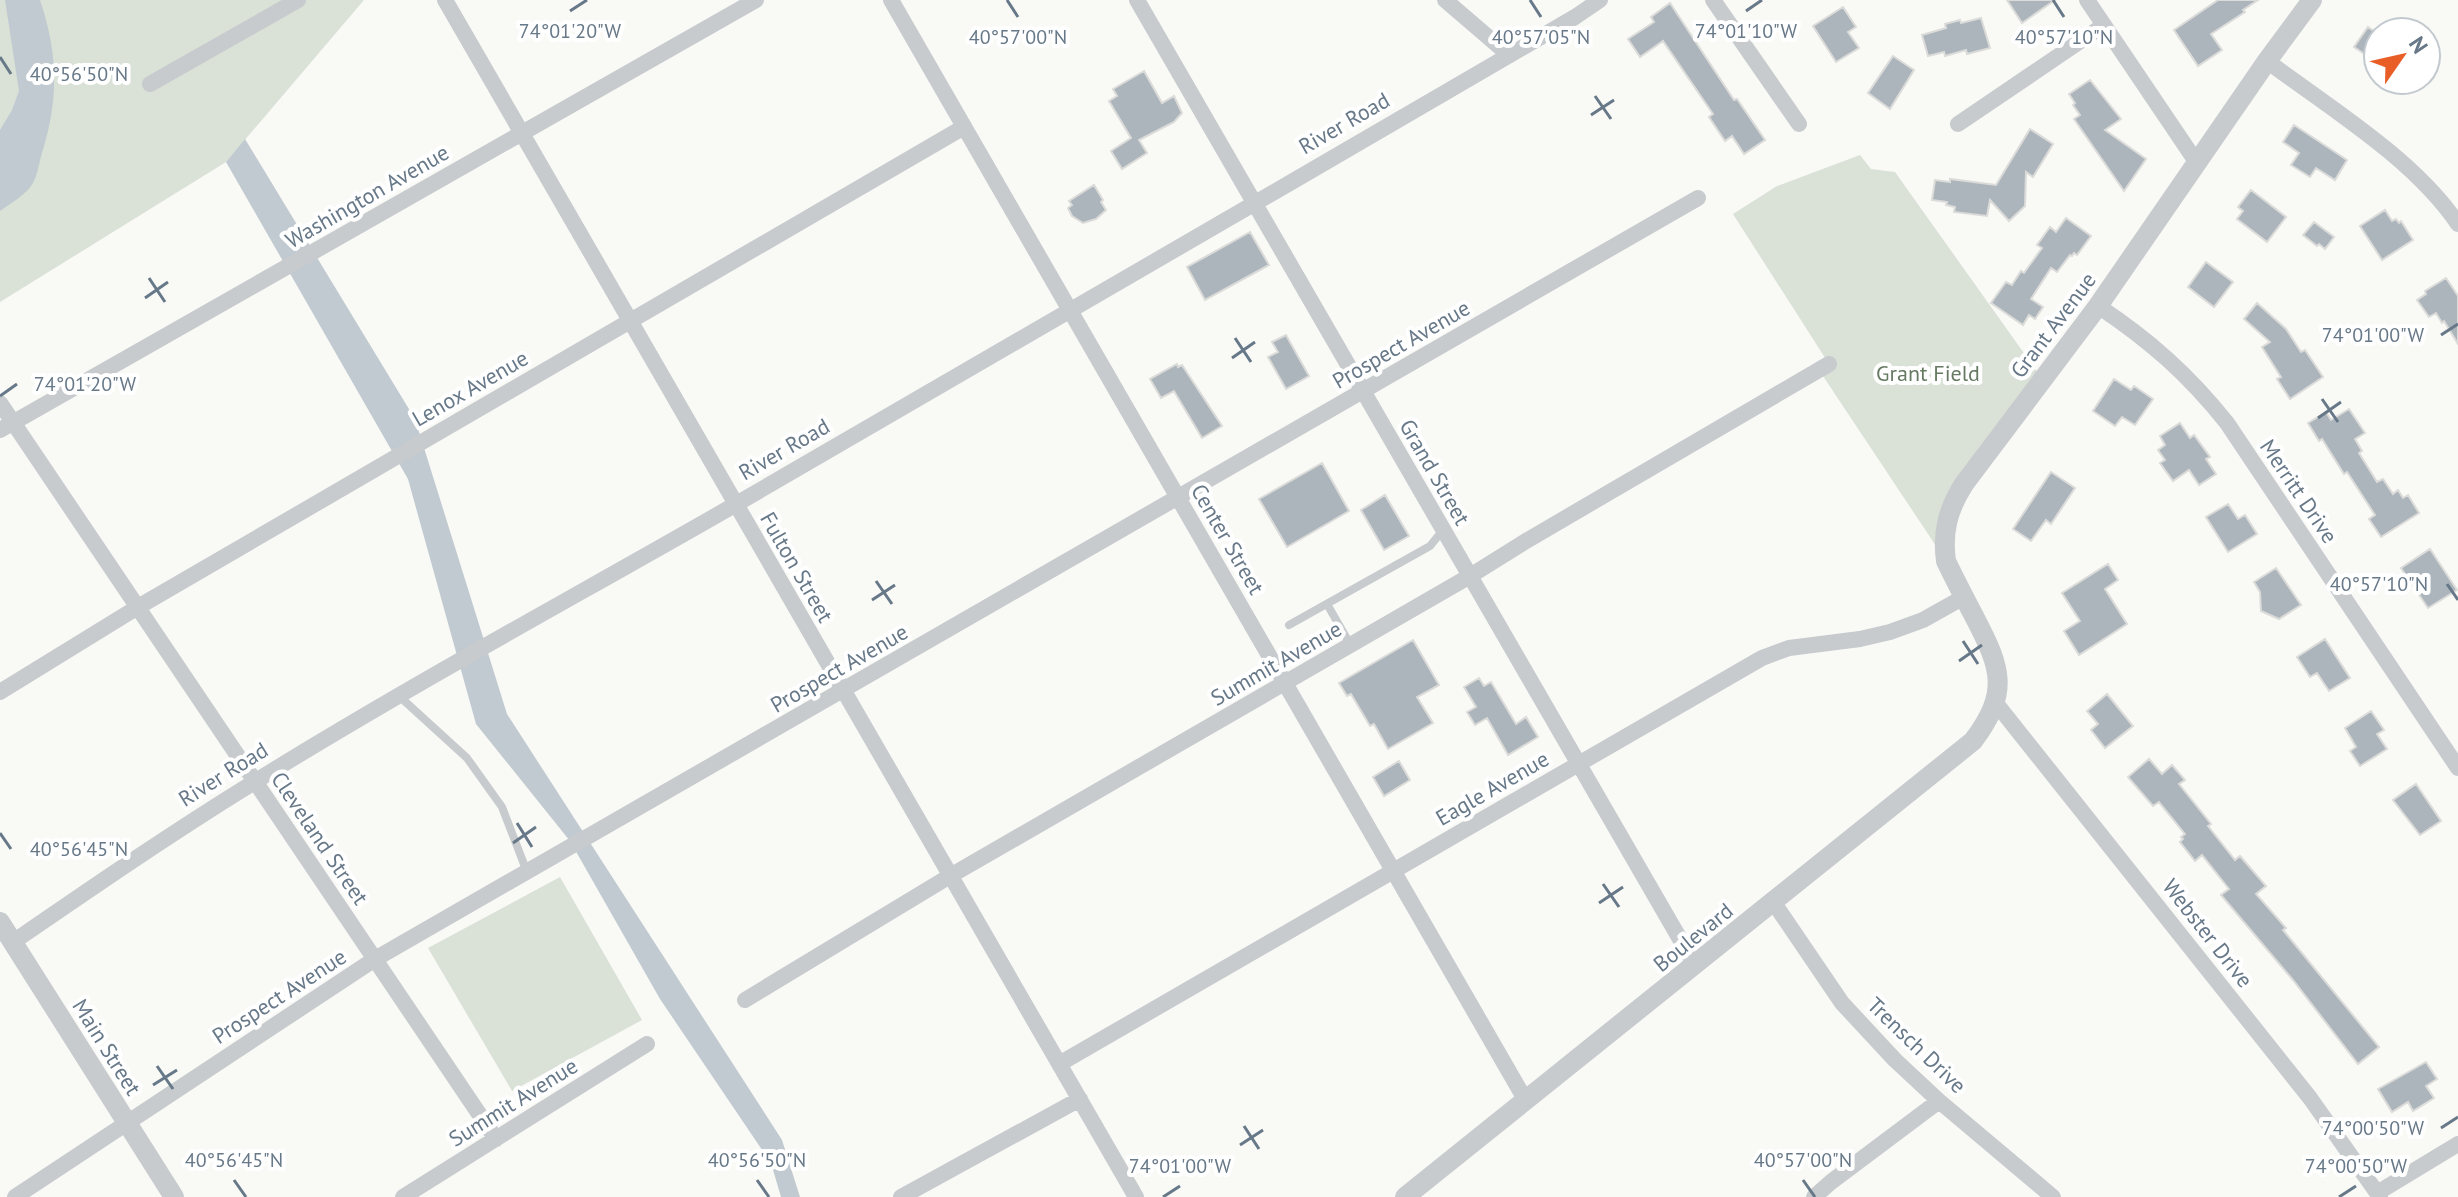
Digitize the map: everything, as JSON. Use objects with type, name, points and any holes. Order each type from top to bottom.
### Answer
[{"type":"street","points":[[150,84],[298,0]]},
{"type":"street","name":"Fulton Street","points":[[445,0],[1136,1197]]},
{"type":"street","name":"Washington Avenue","points":[[7,426],[756,0]]},
{"type":"street","name":"Center Street","points":[[891,0],[1526,1101]]},
{"type":"street","name":"Grand Street","points":[[1137,0],[1695,965]]},
{"type":"street","points":[[1445,0],[1509,55]]},
{"type":"street","name":"River Road","points":[[6,946],[156,844],[399,696],[736,504],[1600,0]]},
{"type":"street","points":[[1713,0],[1799,124]]},
{"type":"street","points":[[2087,0],[2197,163]]},
{"type":"street","name":"Grant Avenue","points":[[1995,702],[1997,671],[1993,652],[1946,561],[1946,522],[1953,501],[2098,306],[2312,0]]},
{"type":"street","points":[[1958,124],[2104,25]]},
{"type":"street","points":[[2267,61],[2394,156],[2428,188],[2458,224]]},
{"type":"street","name":"Lenox Avenue","points":[[0,692],[138,607],[964,127]]},
{"type":"street","name":"Prospect Avenue","points":[[15,1197],[375,959],[1698,198]]},
{"type":"street","name":"Merritt Drive","points":[[2098,306],[2136,331],[2171,360],[2227,423],[2458,768]]},
{"type":"street","name":"Summit Avenue","points":[[745,1000],[950,876],[1470,576],[1829,364]]},
{"type":"street","name":"Cleveland Street","points":[[0,403],[7,426],[138,607],[496,1139]]},
{"type":"street","name":"Eagle Avenue","points":[[1059,1064],[1762,658],[1789,648],[1890,632],[1923,620],[1964,597]]},
{"type":"street","name":"Boulevard","points":[[1405,1197],[1973,741],[1987,723],[1995,702]]},
{"type":"street","name":"Webster Drive","points":[[1995,702],[2310,1098],[2378,1195]]},
{"type":"street","name":"Trensch Drive","points":[[1774,903],[1842,1003],[1895,1060],[2053,1197]]},
{"type":"street","name":"Main Street","points":[[0,922],[6,946],[174,1197]]},
{"type":"street","name":"Summit Avenue","points":[[403,1197],[422,1192],[496,1139],[647,1044]]},
{"type":"street","points":[[901,1197],[1080,1099]]},
{"type":"street","points":[[1814,1197],[1939,1101]]},
{"type":"street","points":[[2378,1195],[2458,1144]]},
{"type":"lane","points":[[1289,625],[1430,546],[1443,530]]},
{"type":"lane","points":[[1327,604],[1351,645]]},
{"type":"lane","points":[[399,696],[467,758],[502,807],[527,872]]},
{"type":"green space","points":[[0,0],[364,0],[226,162],[0,302]]},
{"type":"green space","name":"Grant Field","points":[[1860,155],[1871,169],[1895,172],[2043,380],[1964,484],[1946,561],[1819,370],[1829,364],[1733,214],[1777,186]]},
{"type":"green space","points":[[560,877],[642,1020],[512,1091],[428,948]]},
{"type":"shaded area","points":[[5,0],[40,0],[53,57],[54,95],[48,133],[35,179],[23,195],[0,211],[0,130],[19,91]]},
{"type":"shaded area","points":[[245,139],[415,419],[507,714],[782,1140],[800,1197],[781,1197],[771,1163],[660,999],[570,841],[476,724],[408,479],[226,162]]},
{"type":"building","points":[[2007,0],[2055,0],[2022,23]]},
{"type":"building","points":[[2218,0],[2258,0],[2211,34],[2222,50],[2198,66],[2174,30]]},
{"type":"building","points":[[1670,3],[1734,100],[1737,99],[1765,140],[1744,154],[1732,136],[1725,141],[1709,117],[1713,114],[1663,41],[1640,57],[1628,39],[1654,22],[1651,17]]},
{"type":"building","points":[[1843,7],[1856,27],[1848,32],[1859,48],[1836,62],[1813,26]]},
{"type":"building","points":[[1981,18],[1990,48],[1967,54],[1966,50],[1945,56],[1944,52],[1928,56],[1922,35],[1946,28],[1945,24]]},
{"type":"building","points":[[2362,36],[2362,52],[2354,47]]},
{"type":"building","points":[[1893,56],[1914,70],[1890,109],[1868,93]]},
{"type":"building","points":[[1144,71],[1162,103],[1174,96],[1182,113],[1174,122],[1139,140],[1147,153],[1122,169],[1111,151],[1131,138],[1109,101],[1117,96],[1113,89]]},
{"type":"building","points":[[2090,80],[2121,119],[2105,130],[2146,159],[2124,191],[2074,119],[2080,115],[2069,94]]},
{"type":"building","points":[[2294,125],[2347,160],[2335,180],[2316,168],[2310,177],[2291,165],[2299,153],[2283,142]]},
{"type":"building","points":[[2030,129],[2053,144],[2033,177],[2026,172],[2025,206],[2009,221],[1990,200],[1987,216],[1954,212],[1955,207],[1946,205],[1947,202],[1932,200],[1935,180],[1996,185]]},
{"type":"building","points":[[1094,185],[1106,210],[1096,219],[1083,223],[1072,216],[1069,201]]},
{"type":"building","points":[[2251,190],[2286,217],[2267,242],[2237,219],[2243,211],[2238,207]]},
{"type":"building","points":[[2385,210],[2392,221],[2401,221],[2413,240],[2382,260],[2360,226]]},
{"type":"building","points":[[2066,218],[2091,236],[2077,255],[2070,255],[2057,272],[2051,268],[2031,299],[2043,307],[2035,319],[2029,315],[2023,325],[1991,303],[2006,282],[2012,285],[2021,271],[2024,273],[2042,248],[2037,245],[2050,227],[2056,232]]},
{"type":"building","points":[[2314,222],[2334,237],[2325,249],[2303,235]]},
{"type":"building","points":[[1250,232],[1269,265],[1205,300],[1187,267]]},
{"type":"building","points":[[2206,262],[2233,282],[2214,307],[2188,287]]},
{"type":"building","points":[[2446,278],[2458,296],[2458,344],[2444,321],[2442,323],[2436,313],[2429,317],[2417,300]]},
{"type":"building","points":[[2257,303],[2286,329],[2301,352],[2305,350],[2323,377],[2290,399],[2277,379],[2281,377],[2262,347],[2270,342],[2244,319]]},
{"type":"building","points":[[1286,335],[1309,376],[1286,389],[1268,357],[1278,352],[1272,342]]},
{"type":"building","points":[[1177,364],[1178,367],[1182,365],[1222,426],[1202,438],[1174,391],[1161,398],[1150,379]]},
{"type":"building","points":[[2114,379],[2131,390],[2134,386],[2153,399],[2135,425],[2122,417],[2115,426],[2093,411]]},
{"type":"building","points":[[2349,409],[2365,433],[2355,439],[2362,451],[2359,453],[2377,482],[2383,479],[2393,494],[2398,490],[2403,498],[2408,495],[2419,513],[2381,537],[2369,519],[2375,515],[2347,472],[2344,474],[2308,423],[2326,412],[2331,420]]},
{"type":"building","points":[[2180,423],[2190,438],[2194,435],[2210,457],[2206,459],[2216,474],[2199,485],[2189,470],[2173,481],[2160,463],[2165,460],[2158,450],[2165,445],[2160,436]]},
{"type":"building","points":[[1322,463],[1349,511],[1287,547],[1259,499]]},
{"type":"building","points":[[2051,472],[2075,488],[2051,524],[2046,520],[2031,541],[2013,529]]},
{"type":"building","points":[[1385,495],[1409,536],[1384,550],[1361,510]]},
{"type":"building","points":[[2228,504],[2238,519],[2245,515],[2257,534],[2228,552],[2206,517]]},
{"type":"building","points":[[2430,549],[2457,590],[2428,608],[2401,568]]},
{"type":"building","points":[[2108,564],[2118,580],[2105,589],[2127,624],[2079,655],[2064,631],[2080,621],[2062,593]]},
{"type":"building","points":[[2276,568],[2301,605],[2279,619],[2261,611],[2260,592],[2254,582]]},
{"type":"building","points":[[2325,639],[2350,678],[2329,691],[2317,673],[2310,677],[2297,657]]},
{"type":"building","points":[[1413,640],[1439,685],[1417,697],[1433,723],[1388,749],[1374,724],[1370,726],[1351,694],[1347,696],[1339,683]]},
{"type":"building","points":[[1479,678],[1484,686],[1491,682],[1516,724],[1526,717],[1538,737],[1508,755],[1487,718],[1475,725],[1467,712],[1476,707],[1464,687]]},
{"type":"building","points":[[2107,694],[2133,726],[2105,748],[2091,730],[2098,724],[2087,711]]},
{"type":"building","points":[[2371,711],[2384,730],[2377,734],[2387,749],[2360,766],[2350,751],[2356,747],[2345,728]]},
{"type":"building","points":[[2149,759],[2162,774],[2172,765],[2185,780],[2179,784],[2211,824],[2208,826],[2235,860],[2240,856],[2266,886],[2256,894],[2379,1047],[2358,1064],[2293,980],[2221,895],[2229,889],[2202,855],[2195,861],[2180,842],[2185,834],[2159,802],[2153,806],[2128,777]]},
{"type":"building","points":[[1399,761],[1410,780],[1384,796],[1373,777]]},
{"type":"building","points":[[2416,784],[2441,821],[2420,835],[2393,800]]},
{"type":"building","points":[[2426,1062],[2437,1079],[2426,1086],[2434,1098],[2413,1111],[2408,1102],[2392,1112],[2378,1089]]}]
